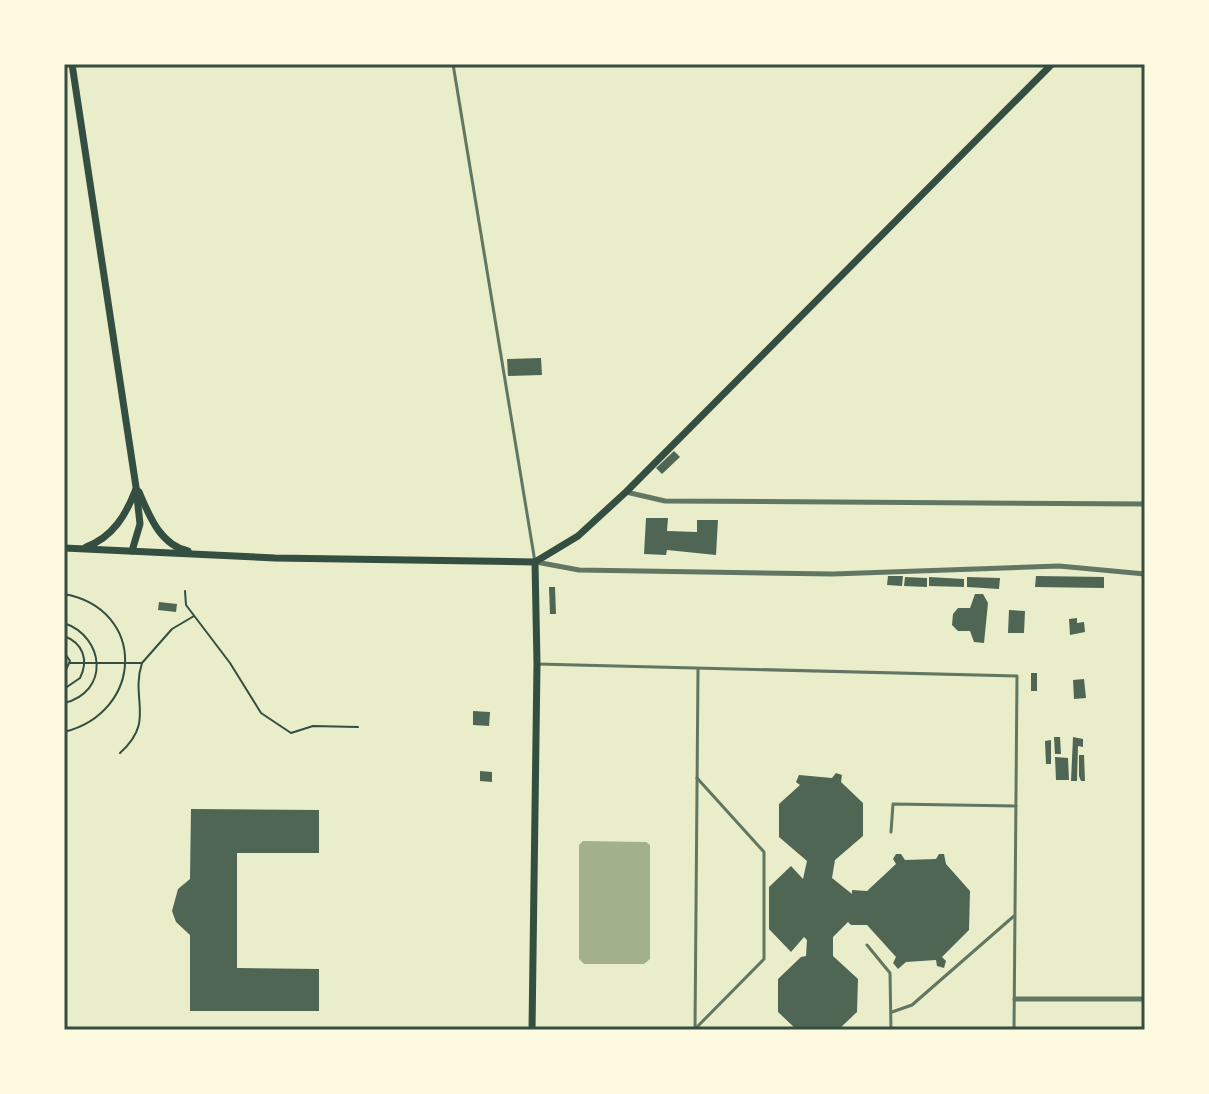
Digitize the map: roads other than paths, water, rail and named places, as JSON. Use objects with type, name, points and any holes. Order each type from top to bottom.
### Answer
[{"type":"main road","points":[[72,64],[136,487],[140,524],[132,551]]},
{"type":"main road","points":[[64,548],[208,555],[535,562],[578,536],[626,492],[1052,64]]},
{"type":"main road","points":[[81,549],[111,532],[127,511],[136,487]]},
{"type":"main road","points":[[136,487],[154,524],[168,541],[182,549],[208,555]]},
{"type":"main road","points":[[532,1030],[537,664],[535,562]]},
{"type":"street","points":[[626,492],[665,501],[1145,504]]},
{"type":"street","points":[[535,562],[579,570],[833,574],[1059,566],[1145,574]]},
{"type":"street","points":[[1015,999],[1145,999]]},
{"type":"lane","points":[[453,64],[506,404],[535,562]]},
{"type":"lane","points":[[537,664],[1017,676],[1014,1030]]},
{"type":"lane","points":[[695,1029],[698,668]]},
{"type":"lane","points":[[695,1029],[764,959],[764,852],[697,778]]},
{"type":"lane","points":[[891,832],[893,804],[1016,806]]},
{"type":"lane","points":[[892,1012],[912,1005],[1015,915]]},
{"type":"lane","points":[[867,945],[890,973],[891,1030]]}]
